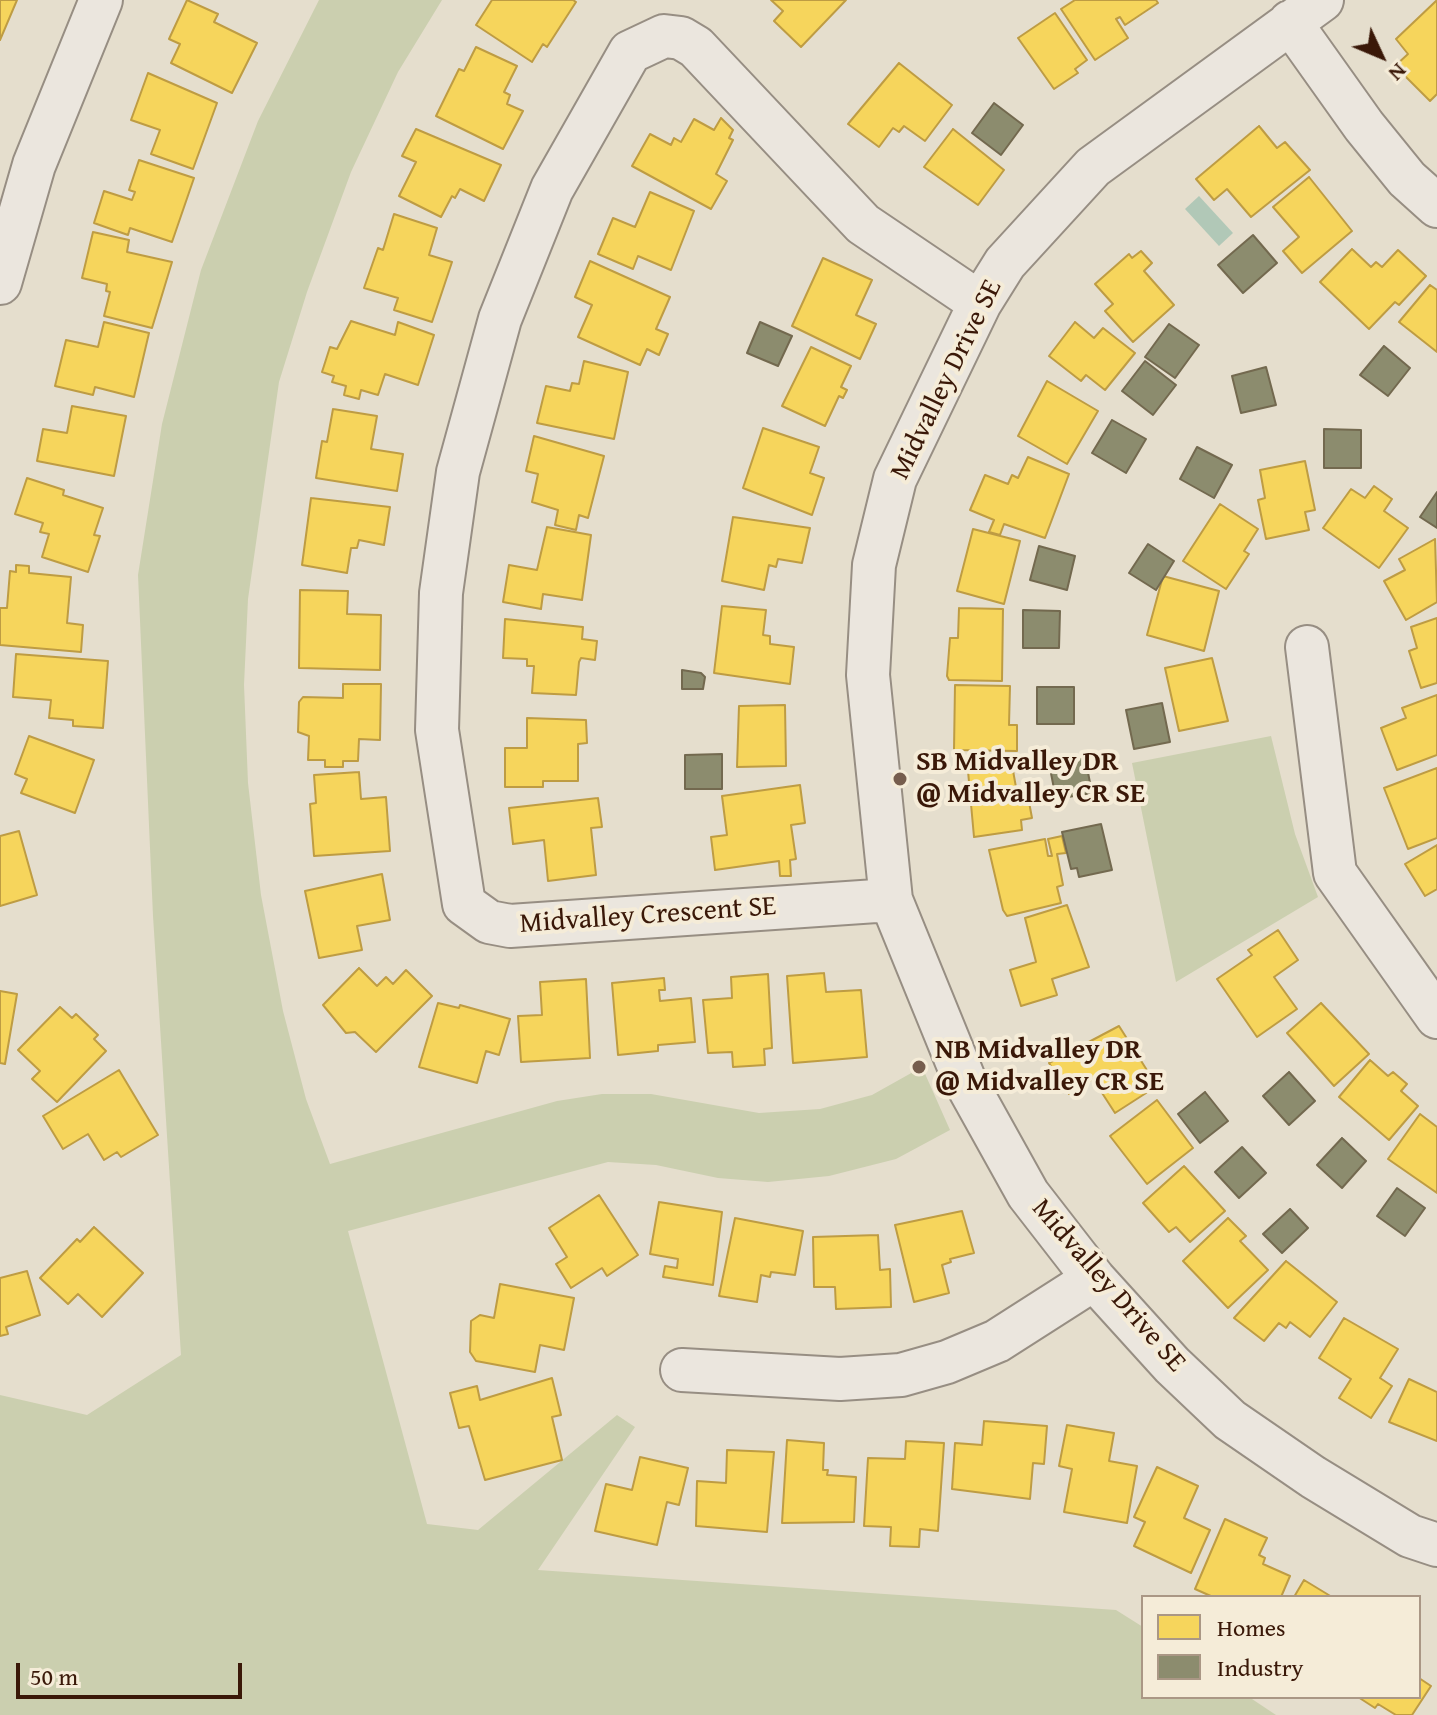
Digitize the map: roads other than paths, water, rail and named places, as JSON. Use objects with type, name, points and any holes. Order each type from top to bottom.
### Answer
[{"type":"street","points":[[0,283],[34,165],[101,0]]},
{"type":"street","points":[[1306,11],[1364,126],[1407,179],[1437,206]]},
{"type":"street","name":"Midvalley Drive SE","points":[[1306,11],[1093,167],[1005,263],[980,303],[895,479],[874,565],[868,675],[891,900],[969,1090],[1028,1194],[1094,1279],[1172,1365],[1230,1420],[1410,1536],[1437,1545]]},
{"type":"street","name":"Midvalley Crescent SE","points":[[891,900],[510,926],[489,922],[464,904],[437,730],[441,593],[458,472],[500,319],[552,189],[630,52],[664,36],[681,38],[696,47],[863,224],[980,303]]},
{"type":"street","points":[[1307,647],[1335,873],[1437,1017]]},
{"type":"street","points":[[682,1370],[840,1379],[901,1375],[947,1362],[997,1341],[1094,1279]]},
{"type":"place","name":"SB Midvalley DR @ Midvalley CR SE","points":[[900,779]]},
{"type":"place","name":"NB Midvalley DR @ Midvalley CR SE","points":[[919,1067]]}]
